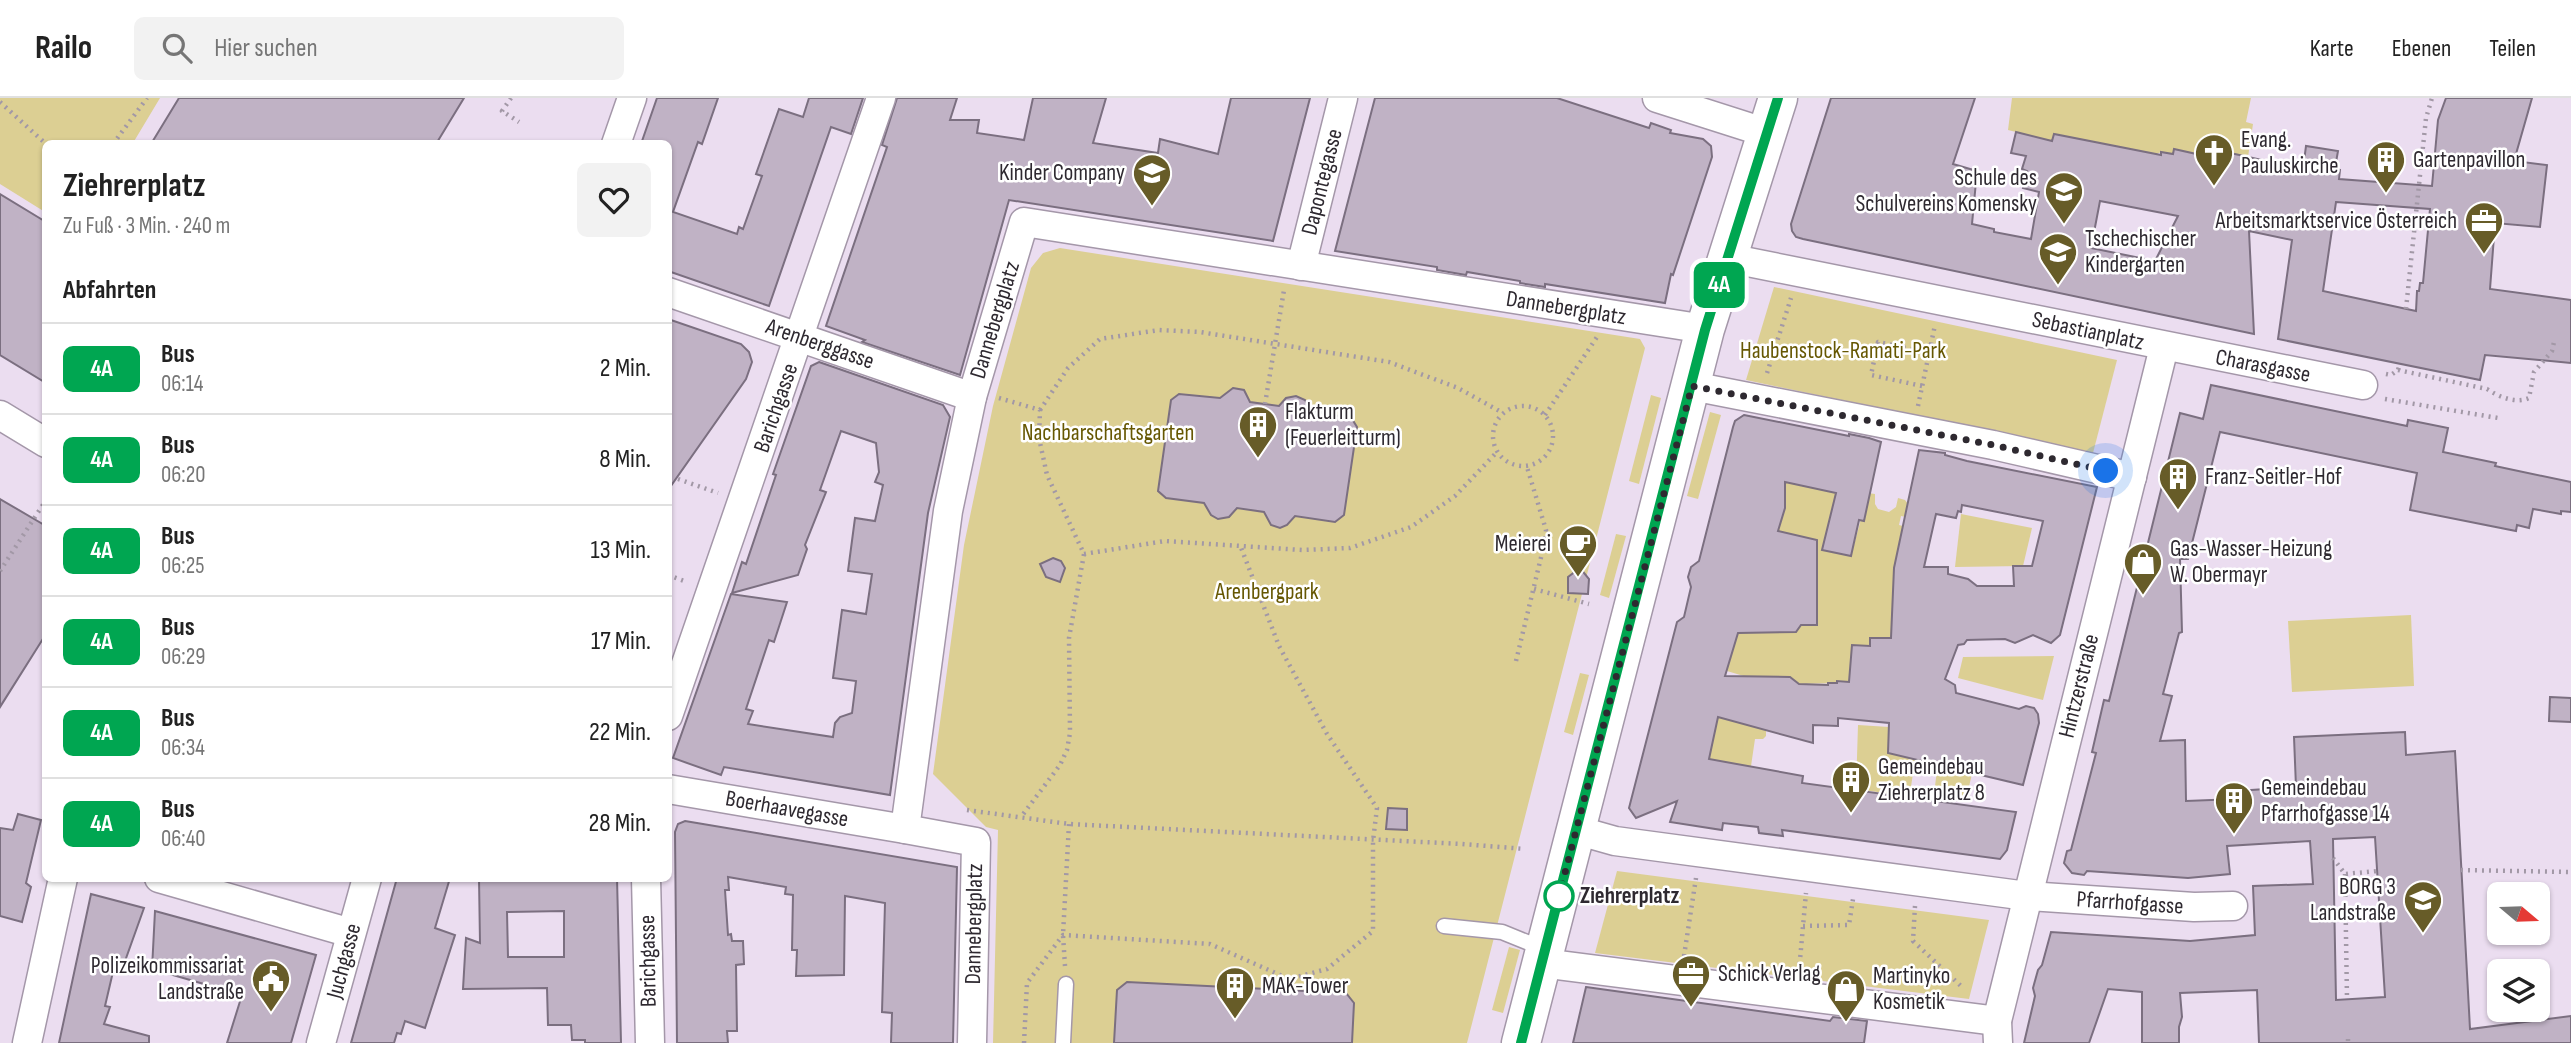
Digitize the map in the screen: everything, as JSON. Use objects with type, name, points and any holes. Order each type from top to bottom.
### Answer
[{"type":"street","points":[[617,140],[632,98]]},
{"type":"street","name":"Barichgasse","points":[[672,705],[881,98]]},
{"type":"street","name":"Dapontegasse","points":[[1293,272],[1343,98]]},
{"type":"street","points":[[1521,1043],[1705,330],[1773,116],[1657,98]]},
{"type":"street","name":"Dannebergplatz","points":[[972,1043],[976,842],[905,830],[948,511],[984,397],[1024,222],[1293,272],[1705,330]]},
{"type":"street","name":"Sebastianplatz","points":[[1728,258],[2164,347],[2132,477]]},
{"type":"street","name":"Arenberggasse","points":[[672,293],[984,397]]},
{"type":"street","name":"Charasgasse","points":[[2164,347],[2377,386]]},
{"type":"street","points":[[1692,386],[1993,445],[2132,477]]},
{"type":"street","points":[[0,415],[42,441]]},
{"type":"street","name":"Hintzerstraße","points":[[2027,896],[2132,477]]},
{"type":"street","name":"Boerhaavegasse","points":[[672,790],[905,830]]},
{"type":"street","points":[[1544,956],[1796,996],[1997,1032],[2027,896],[1615,841],[1576,830]]},
{"type":"street","points":[[27,1043],[62,882]]},
{"type":"street","points":[[173,882],[351,933]]},
{"type":"street","name":"Juchgasse","points":[[321,1043],[366,882]]},
{"type":"street","name":"Barichgasse","points":[[646,882],[650,1043]]},
{"type":"street","name":"Pfarrhofgasse","points":[[2027,896],[2194,907],[2233,906]]},
{"type":"lane","points":[[1444,926],[1502,932],[1544,956]]},
{"type":"lane","points":[[1063,1043],[1066,984]]},
{"type":"path","points":[[116,140],[147,98]]},
{"type":"path","points":[[511,98],[502,111],[519,122]]},
{"type":"path","points":[[2406,309],[2426,118],[2432,98]]},
{"type":"path","points":[[0,100],[42,140]]},
{"type":"path","points":[[1265,404],[1275,343],[1293,272]]},
{"type":"path","points":[[1765,381],[1792,295]]},
{"type":"path","points":[[1545,415],[1585,358],[1610,315]]},
{"type":"path","points":[[1916,413],[1936,325]]},
{"type":"path","points":[[1021,817],[1060,765],[1067,750],[1070,733],[1069,638],[1084,554],[1047,475],[1039,438],[1040,410],[1068,368],[1100,339],[1159,330],[1200,332],[1389,362],[1458,388],[1503,413]]},
{"type":"path","points":[[1922,386],[1871,375],[1878,342],[1930,353]]},
{"type":"path","points":[[2377,386],[2399,367],[2487,389],[2496,395],[2520,402],[2529,398],[2534,372],[2552,351],[2554,342]]},
{"type":"path","points":[[2377,386],[2498,418]]},
{"type":"path","points":[[984,397],[1040,410]]},
{"type":"path","points":[[1529,406],[1545,415],[1553,432],[1550,450],[1537,464],[1527,467],[1510,464],[1497,452],[1492,436],[1497,419],[1503,413],[1511,408],[1529,406]]},
{"type":"path","points":[[1084,554],[1165,541],[1303,550],[1350,548],[1411,527],[1455,496],[1497,452]]},
{"type":"path","points":[[1516,661],[1546,530],[1527,467]]},
{"type":"path","points":[[678,479],[729,497]]},
{"type":"path","points":[[0,571],[42,506]]},
{"type":"path","points":[[1063,936],[1210,944],[1289,979],[1327,969],[1373,931],[1373,841],[1377,808],[1327,734],[1279,646],[1240,545]]},
{"type":"path","points":[[672,577],[697,586]]},
{"type":"path","points":[[1534,589],[1589,604]]},
{"type":"path","points":[[967,810],[1069,824],[1525,849]]},
{"type":"path","points":[[1066,984],[1063,936],[1069,824]]},
{"type":"path","points":[[2333,858],[2345,874],[2347,999]]},
{"type":"path","points":[[2461,870],[2571,872]]},
{"type":"path","points":[[2345,874],[2378,871]]},
{"type":"path","points":[[1681,979],[1696,877]]},
{"type":"path","points":[[1796,996],[1807,891]]},
{"type":"path","points":[[1803,926],[1849,925],[1853,897]]},
{"type":"path","points":[[1916,905],[1913,941],[1964,989]]},
{"type":"path","points":[[1024,1043],[1027,983],[1063,936]]},
{"type":"green space","points":[[0,98],[160,98],[135,140],[42,140],[42,210],[0,184]]},
{"type":"green space","points":[[2012,98],[2251,98],[2246,122],[2253,124],[2248,157],[2203,147],[2201,155],[2175,149],[2173,154],[2161,152],[2131,166],[2054,134],[2052,141],[2008,130]]},
{"type":"green space","name":"Arenbergpark","points":[[1060,248],[1640,339],[1645,348],[1467,1043],[993,1043],[998,830],[986,827],[933,774],[964,545],[993,406],[1031,268],[1043,253]]},
{"type":"green space","name":"Haubenstock-Ramati-Park","points":[[1774,287],[2117,360],[2093,453],[1746,380]]},
{"type":"green space","points":[[1651,395],[1661,398],[1639,484],[1629,481]]},
{"type":"green space","points":[[1710,412],[1721,415],[1698,499],[1687,496]]},
{"type":"green space","points":[[1782,481],[1836,492],[1827,529],[1828,551],[1851,556],[1868,493],[1875,494],[1878,509],[1889,512],[1896,507],[1898,498],[1908,504],[1906,517],[1901,516],[1899,525],[1903,526],[1894,568],[1891,638],[1871,638],[1870,646],[1853,645],[1849,682],[1799,684],[1790,677],[1759,676],[1757,680],[1727,671],[1739,629],[1762,633],[1795,632],[1801,625],[1817,625],[1802,537],[1768,528],[1783,511]]},
{"type":"green space","points":[[1961,514],[2032,528],[2023,566],[1955,567]]},
{"type":"green space","points":[[1616,534],[1626,536],[1609,598],[1600,595]]},
{"type":"green space","points":[[2411,615],[2414,686],[2292,692],[2288,621]]},
{"type":"green space","points":[[2054,656],[2043,700],[1958,678],[1963,657]]},
{"type":"green space","points":[[1580,673],[1589,675],[1573,735],[1564,732]]},
{"type":"green space","points":[[1719,703],[1766,713],[1766,736],[1763,739],[1755,739],[1750,773],[1735,770],[1736,764],[1729,762],[1688,764]]},
{"type":"green space","points":[[1858,725],[1889,727],[1888,753],[1972,774],[1966,799],[1962,799],[1956,788],[1935,786],[1937,770],[1914,767],[1910,793],[1906,796],[1856,789]]},
{"type":"green space","points":[[1617,871],[1989,920],[1969,999],[1595,953]]},
{"type":"green space","points":[[1509,947],[1520,950],[1503,1013],[1492,1010]]},
{"type":"building","points":[[179,98],[464,98],[438,140],[153,140]]},
{"type":"building","points":[[657,98],[718,98],[702,144],[698,142],[673,212],[737,234],[739,227],[743,229],[762,176],[756,174],[779,109],[803,117],[809,98],[863,98],[851,134],[831,127],[769,306],[672,272],[672,140],[642,140]]},
{"type":"building","points":[[897,98],[957,98],[950,120],[979,120],[977,133],[1024,140],[1033,98],[1106,98],[1093,143],[1158,153],[1160,139],[1218,154],[1231,98],[1310,98],[1273,241],[1009,200],[960,375],[862,342],[865,340],[826,326],[887,147],[882,145]]},
{"type":"building","points":[[1375,98],[1557,98],[1649,128],[1651,123],[1671,130],[1670,133],[1703,139],[1711,146],[1712,157],[1673,275],[1671,274],[1665,303],[1545,284],[1545,287],[1467,272],[1466,275],[1437,270],[1437,267],[1335,251]]},
{"type":"building","points":[[1831,98],[1975,98],[1953,164],[1977,171],[1972,224],[1994,229],[1994,232],[2031,239],[2039,192],[2023,188],[2027,171],[2022,169],[2026,156],[2011,153],[2016,132],[2052,141],[2054,134],[2161,155],[2161,152],[2173,154],[2174,149],[2201,155],[2203,147],[2303,169],[2306,146],[2338,151],[2335,168],[2340,170],[2339,179],[2432,186],[2438,120],[2446,98],[2532,98],[2514,161],[2547,165],[2540,227],[2495,223],[2490,289],[2571,300],[2571,363],[2485,355],[2480,380],[2278,339],[2292,240],[2249,231],[2254,334],[1803,239],[1796,237],[1791,224]],"holes":[[[2100,201],[2178,216],[2155,261],[2091,248]],[[2336,202],[2430,209],[2423,283],[2420,283],[2417,291],[2416,311],[2323,291]]]},
{"type":"building","points":[[0,194],[42,220],[42,381],[0,355]]},
{"type":"building","points":[[672,320],[741,344],[749,352],[752,362],[746,379],[672,484]]},
{"type":"building","points":[[819,362],[943,405],[950,417],[928,513],[890,795],[724,767],[721,775],[673,758],[731,594],[787,602],[774,642],[769,640],[746,709],[753,711],[748,724],[833,737],[835,723],[840,717],[852,713],[856,681],[833,678],[842,610],[866,614],[872,574],[848,571],[855,518],[875,521],[883,485],[875,482],[879,472],[876,443],[841,431],[820,490],[826,492],[805,545],[807,549],[798,575],[732,593],[742,562],[746,564],[776,475],[773,474],[811,366]]},
{"type":"building","points":[[2211,385],[2407,426],[2408,420],[2448,428],[2443,452],[2571,482],[2571,512],[2561,511],[2561,514],[2533,509],[2529,528],[2517,525],[2516,531],[2410,510],[2417,473],[2220,432],[2188,559],[2180,559],[2182,632],[2179,633],[2163,694],[2172,696],[2160,741],[2185,740],[2186,801],[2237,799],[2237,791],[2296,787],[2294,737],[2405,732],[2406,755],[2455,751],[2470,1029],[2524,1022],[2550,1022],[2550,1019],[2571,1016],[2571,1043],[2259,1043],[2257,990],[2180,993],[2182,1017],[2179,1043],[2142,1043],[2142,992],[2108,989],[2089,1043],[2024,1043],[2035,996],[2033,988],[2051,932],[2190,941],[2255,935],[2253,886],[2313,884],[2310,841],[2227,846],[2230,874],[2188,878],[2087,871],[2084,875],[2072,873],[2064,863],[2067,851],[2071,850],[2096,753],[2092,752],[2104,700],[2109,701],[2180,413],[2203,419]],"holes":[[[2375,837],[2385,997],[2336,1000],[2333,839]]]},
{"type":"building","name":"Flakturm (Feuerleitturm)","points":[[1233,388],[1244,390],[1250,402],[1279,406],[1286,398],[1296,396],[1305,400],[1311,410],[1352,419],[1357,427],[1344,515],[1335,522],[1295,516],[1280,528],[1271,525],[1264,512],[1237,508],[1229,517],[1218,519],[1211,515],[1204,503],[1166,498],[1158,491],[1171,400],[1179,394],[1220,398]]},
{"type":"building","points":[[1744,415],[1881,442],[1864,521],[1859,520],[1851,556],[1822,550],[1836,493],[1785,482],[1785,508],[1778,531],[1817,540],[1817,625],[1801,625],[1796,632],[1738,633],[1725,676],[1790,677],[1799,684],[1828,685],[1837,681],[1849,682],[1852,645],[1870,646],[1870,638],[1891,638],[1894,568],[1919,450],[1945,453],[1967,461],[2097,487],[2060,635],[2051,643],[2033,635],[2015,643],[2005,639],[1967,640],[1958,645],[1945,679],[1955,685],[1956,693],[2019,709],[2026,706],[2034,708],[2039,723],[2023,785],[1888,753],[1889,723],[1838,718],[1838,726],[1813,725],[1813,743],[1718,717],[1709,759],[1803,776],[1802,783],[2016,812],[2007,850],[2000,859],[1782,830],[1783,836],[1759,833],[1758,827],[1723,823],[1722,830],[1670,822],[1677,801],[1636,818],[1629,808],[1677,622],[1684,617],[1691,587],[1688,577],[1691,567],[1699,561],[1735,421]],"holes":[[[1962,505],[2043,521],[2032,566],[2013,566],[2014,586],[1977,586],[1968,579],[1948,574],[1948,567],[1924,567],[1936,514],[1956,518]]]},
{"type":"building","points":[[0,499],[42,524],[42,640],[0,707]]},
{"type":"building","points":[[1053,558],[1061,561],[1065,568],[1060,582],[1046,577],[1040,564]]},
{"type":"building","name":"Meierei","points":[[1580,568],[1589,579],[1588,594],[1568,593],[1568,577]]},
{"type":"building","points":[[2550,697],[2571,698],[2571,722],[2549,721]]},
{"type":"building","points":[[1388,808],[1407,809],[1407,830],[1386,829]]},
{"type":"building","points":[[18,814],[41,820],[26,883],[31,887],[22,922],[0,916],[0,828],[13,830]]},
{"type":"building","points":[[685,821],[957,867],[953,1043],[891,1043],[892,1013],[882,1012],[885,903],[845,896],[844,975],[796,976],[797,950],[792,950],[793,895],[785,894],[786,887],[728,877],[729,890],[725,890],[728,935],[731,934],[732,941],[743,941],[744,964],[736,965],[737,1031],[727,1031],[728,1043],[677,1043],[675,832],[678,824]]},
{"type":"building","points":[[396,882],[449,882],[435,928],[455,935],[425,1028],[405,1021],[401,1034],[397,1033],[394,1043],[351,1043]]},
{"type":"building","points":[[479,882],[617,882],[621,1043],[585,1043],[585,1040],[572,1040],[571,1025],[548,1025],[547,988],[463,989],[466,938],[480,943]],"holes":[[[564,911],[564,957],[508,957],[507,912]]]},
{"type":"building","points":[[91,894],[144,908],[125,961],[116,959],[105,1006],[110,1007],[104,1024],[149,1036],[149,1043],[59,1043]]},
{"type":"building","points":[[155,911],[316,955],[291,1043],[227,1043],[242,995],[152,969]]},
{"type":"building","name":"MAK-Tower","points":[[1127,982],[1346,993],[1354,1003],[1352,1043],[1114,1043],[1117,990]]},
{"type":"building","points":[[1586,987],[1830,1021],[1833,1017],[1867,1021],[1864,1043],[1573,1043]]},
{"type":"bus line","name":"4A","points":[[1521,1043],[1705,330],[1778,98]]},
{"type":"place","name":"Evang. Pauluskirche","points":[[2214,187]]},
{"type":"place","name":"Gartenpavillon","points":[[2386,194]]},
{"type":"place","name":"Kinder Company","points":[[1152,207]]},
{"type":"place","name":"Schule des Schulvereins Komensky","points":[[2064,225]]},
{"type":"place","name":"Arbeitsmarktservice Österreich","points":[[2484,255]]},
{"type":"place","name":"Tschechischer Kindergarten","points":[[2058,286]]},
{"type":"place","name":"Flakturm (Feuerleitturm)","points":[[1258,459]]},
{"type":"place","name":"Franz-Seitler-Hof","points":[[2178,511]]},
{"type":"place","name":"Meierei","points":[[1578,578]]},
{"type":"place","name":"Gas-Wasser-Heizung W. Obermayr","points":[[2143,596]]},
{"type":"place","name":"Gemeindebau Ziehrerplatz 8","points":[[1851,814]]},
{"type":"place","name":"Gemeindebau Pfarrhofgasse 14","points":[[2234,835]]},
{"type":"place","name":"Ziehrerplatz","points":[[1559,896]]},
{"type":"place","name":"BORG 3 Landstraße","points":[[2423,934]]},
{"type":"place","name":"Schick Verlag","points":[[1691,1008]]},
{"type":"place","name":"Polizeikommissariat Landstraße","points":[[271,1013]]},
{"type":"place","name":"MAK-Tower","points":[[1235,1020]]},
{"type":"place","name":"Martinyko Kosmetik","points":[[1846,1023]]},
{"type":"route","points":[[1559,896],[1692,386],[1993,445],[2106,471]]},
{"type":"park label","name":"Nachbarschaftsgarten","points":[[1108,433]]}]
